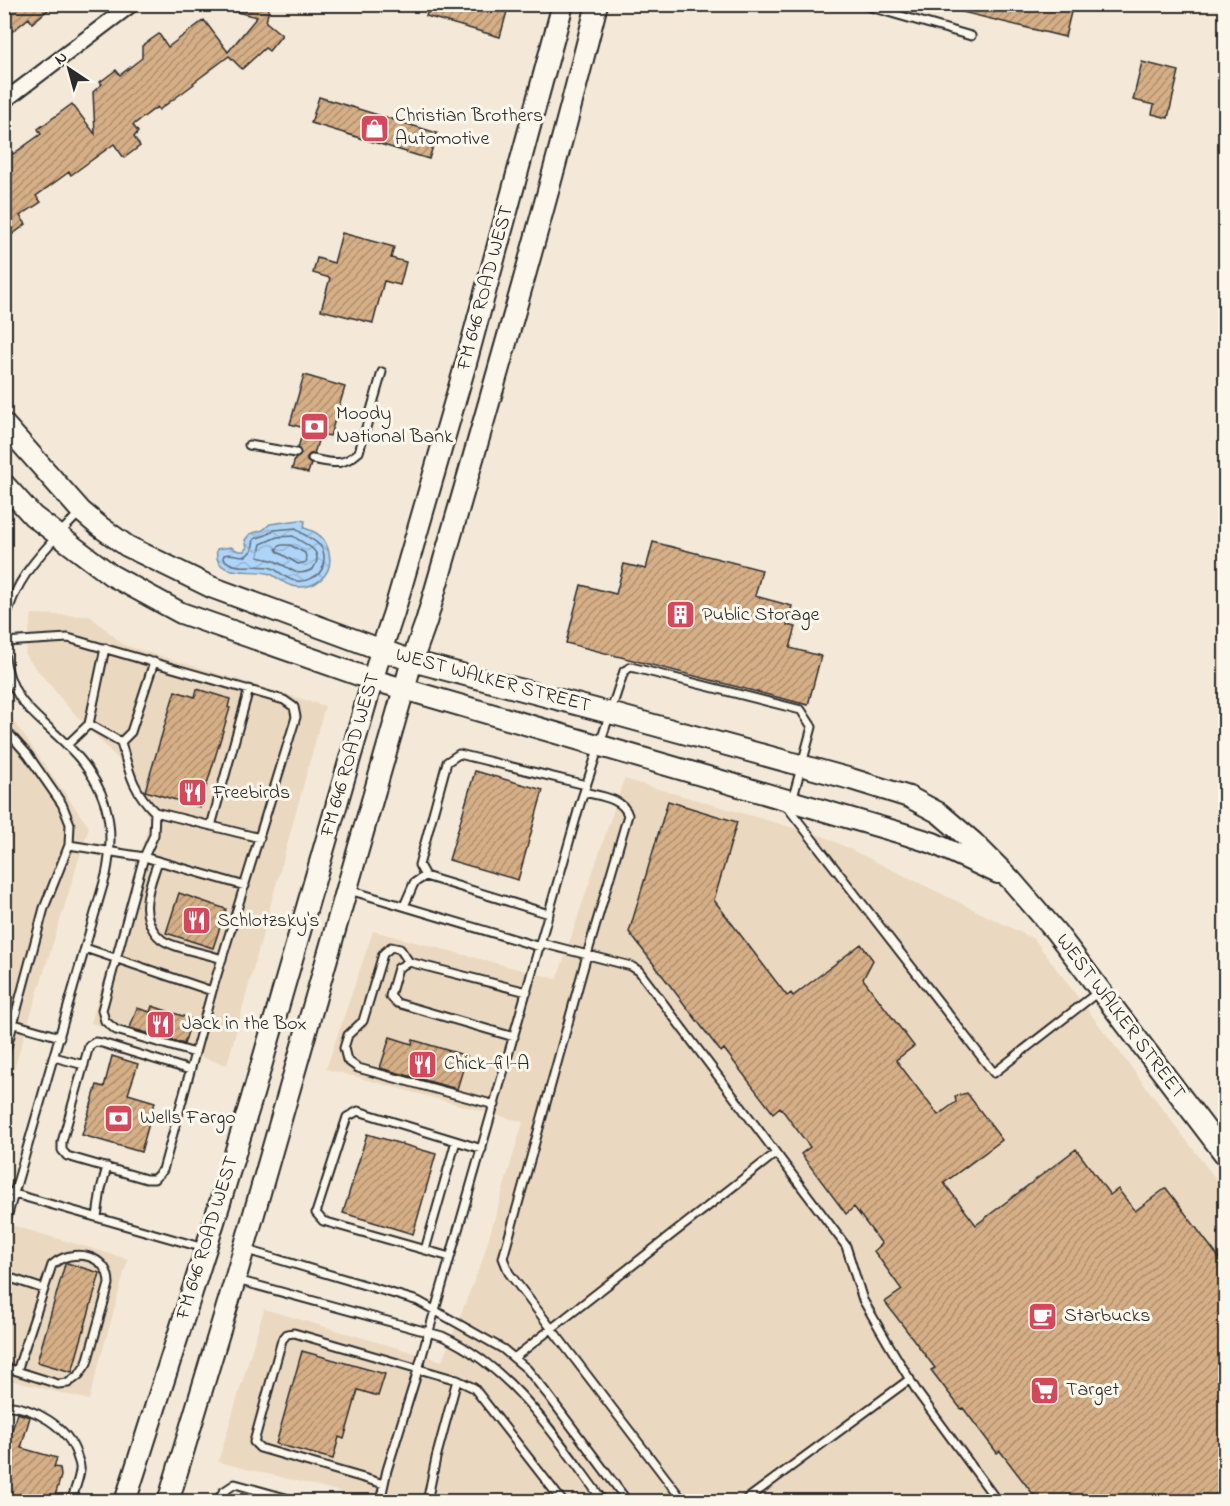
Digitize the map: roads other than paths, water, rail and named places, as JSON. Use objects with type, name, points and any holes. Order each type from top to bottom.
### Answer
[{"type":"main road","name":"FM 646 ROAD WEST","points":[[125,1502],[206,1248],[394,612],[466,363],[563,4]]},
{"type":"main road","name":"FM 646 ROAD WEST","points":[[168,1502],[235,1280],[242,1248],[545,206],[597,4]]},
{"type":"main road","name":"WEST WALKER STREET","points":[[4,424],[81,511],[127,546],[211,587],[412,661],[803,765],[909,797],[939,813],[973,842],[1011,880],[1056,932],[1226,1156]]},
{"type":"main road","name":"WEST WALKER STREET","points":[[4,484],[33,516],[111,575],[181,613],[373,680],[933,843],[1011,880]]},
{"type":"street","points":[[4,101],[132,4]]},
{"type":"lane","points":[[860,4],[971,36]]},
{"type":"lane","points":[[312,459],[338,463],[349,461],[359,452],[382,372]]},
{"type":"lane","points":[[249,445],[296,453]]},
{"type":"lane","points":[[4,625],[16,589],[24,575],[81,511]]},
{"type":"lane","points":[[4,642],[68,638],[285,700],[294,708],[296,717],[212,991],[163,1170],[154,1179],[146,1179],[67,1156],[62,1150],[62,1142],[89,1046],[95,1042],[190,1070]]},
{"type":"lane","points":[[67,745],[89,724],[105,648]]},
{"type":"lane","points":[[4,653],[7,671],[16,692],[30,713],[84,762],[103,795],[108,813],[111,851],[4,1228]]},
{"type":"lane","points":[[121,742],[130,732],[154,662]]},
{"type":"lane","points":[[380,1502],[585,788],[624,671],[631,667],[801,710],[812,727],[803,765],[786,799],[994,1073],[1100,991]]},
{"type":"lane","points":[[211,826],[249,689]]},
{"type":"lane","points":[[89,724],[121,742],[136,790],[155,812],[260,838]]},
{"type":"lane","points":[[4,728],[28,755],[62,804],[70,824],[69,845],[44,908],[4,1058]]},
{"type":"lane","points":[[549,914],[426,876],[419,865],[447,762],[459,754],[585,788],[618,801],[626,807],[628,815],[586,955],[503,1258],[509,1273],[684,1502]]},
{"type":"lane","points":[[155,812],[154,835],[144,857],[102,1010],[105,1021],[116,1030],[195,1053]]},
{"type":"lane","points":[[69,845],[144,857],[245,886]]},
{"type":"lane","points":[[158,861],[146,909],[155,932],[161,939],[170,943],[222,959]]},
{"type":"lane","points":[[404,906],[414,883],[426,876]]},
{"type":"lane","points":[[346,889],[541,945],[631,966],[639,971],[846,1246],[863,1300],[910,1379],[998,1502]]},
{"type":"lane","points":[[495,1106],[358,1068],[347,1060],[344,1048],[348,1035],[363,1021],[383,954],[391,947],[400,949],[409,962],[527,992]]},
{"type":"lane","points":[[85,948],[212,991]]},
{"type":"lane","points":[[409,962],[398,968],[390,996],[397,1003],[514,1037]]},
{"type":"lane","points":[[14,1024],[60,1036]]},
{"type":"lane","points":[[54,1057],[84,1065]]},
{"type":"lane","points":[[450,1257],[323,1221],[316,1213],[347,1117],[358,1111],[482,1149]]},
{"type":"lane","points":[[425,1250],[456,1141]]},
{"type":"lane","points":[[514,1358],[776,1153]]},
{"type":"lane","points":[[97,1217],[107,1167]]},
{"type":"lane","points":[[4,1191],[206,1248]]},
{"type":"lane","points":[[242,1248],[418,1301],[503,1349],[527,1369],[628,1502]]},
{"type":"lane","points":[[4,1367],[58,1384],[68,1383],[79,1375],[87,1364],[109,1284],[109,1273],[101,1263],[90,1257],[70,1255],[60,1258],[52,1265],[17,1371]]},
{"type":"lane","points":[[4,1276],[44,1288]]},
{"type":"lane","points":[[235,1280],[429,1332],[460,1344],[512,1384],[529,1402],[604,1502]]},
{"type":"lane","points":[[384,1484],[260,1448],[254,1442],[282,1340],[287,1334],[294,1333],[419,1369],[457,1380],[474,1388],[563,1502]]},
{"type":"lane","points":[[742,1502],[910,1379]]},
{"type":"lane","points":[[427,1502],[457,1380]]},
{"type":"lane","points":[[4,1405],[20,1406],[40,1414],[66,1433],[76,1450],[81,1468],[71,1502]]},
{"type":"lane","points":[[217,1502],[223,1492],[235,1484],[300,1502]]},
{"type":"water","points":[[305,521],[304,528],[317,534],[328,548],[330,561],[328,568],[321,580],[315,584],[292,586],[267,573],[234,570],[220,564],[217,549],[231,547],[244,551],[247,547],[245,540],[250,534],[263,530],[270,524]]},
{"type":"place","name":"Christian Brothers Automotive","points":[[374,128]]},
{"type":"place","name":"Moody National Bank","points":[[315,426]]},
{"type":"place","name":"Public Storage","points":[[681,615]]},
{"type":"place","name":"Freebirds","points":[[192,793]]},
{"type":"place","name":"Schlotzsky's","points":[[196,921]]},
{"type":"place","name":"Jack in the Box","points":[[161,1024]]},
{"type":"place","name":"Chick-fil-A","points":[[423,1064]]},
{"type":"place","name":"Wells Fargo","points":[[119,1118]]},
{"type":"place","name":"Starbucks","points":[[1043,1316]]},
{"type":"place","name":"Target","points":[[1045,1390]]}]
